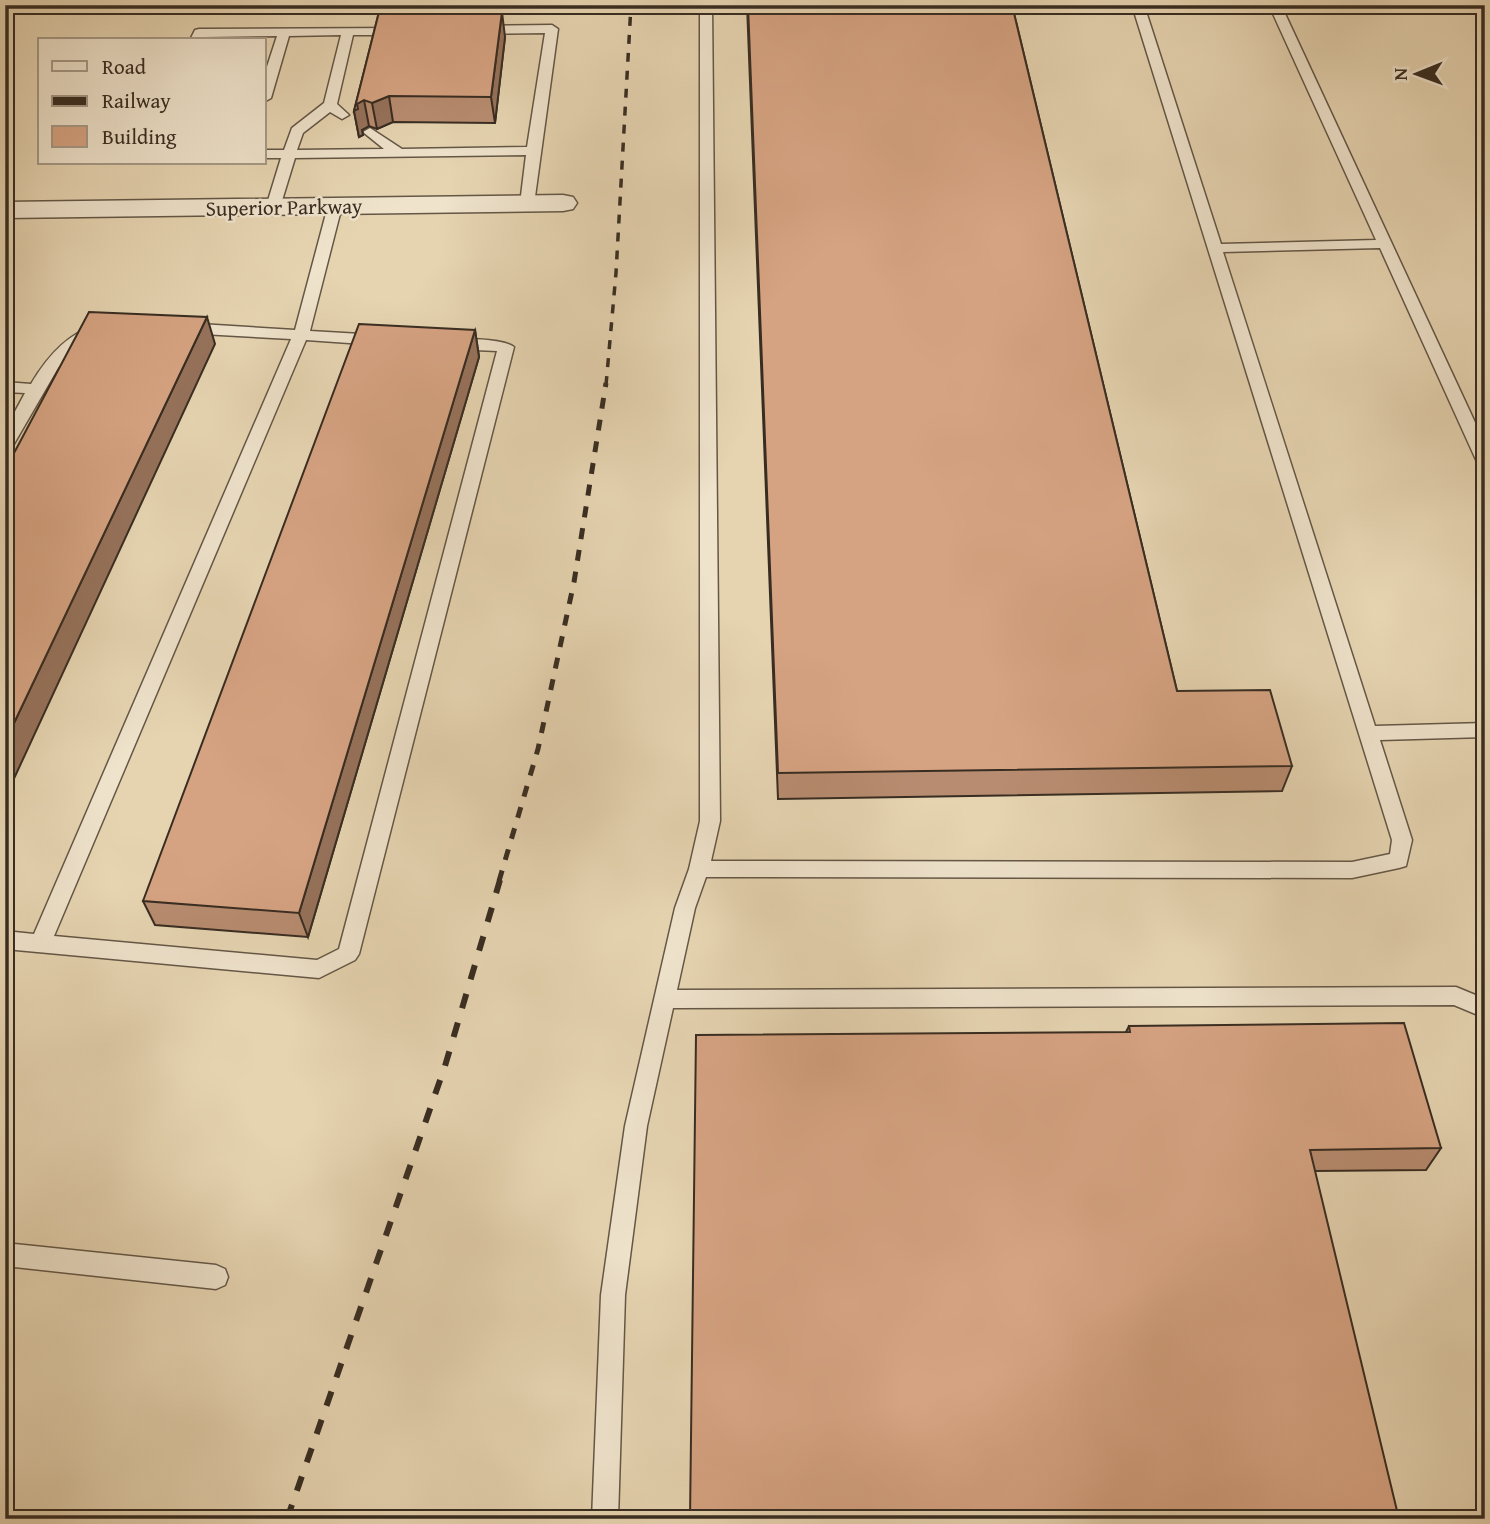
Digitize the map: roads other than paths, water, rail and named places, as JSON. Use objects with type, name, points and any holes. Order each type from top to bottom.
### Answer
[{"type":"street","name":"Superior Parkway","points":[[5,210],[563,203]]},
{"type":"lane","points":[[605,1519],[613,1295],[636,1126],[685,908],[699,869],[710,821],[706,5]]},
{"type":"lane","points":[[699,869],[1352,870],[1399,860],[1402,840],[1138,5]]},
{"type":"lane","points":[[1275,5],[1485,462]]},
{"type":"lane","points":[[470,30],[552,29],[527,204]]},
{"type":"lane","points":[[197,38],[199,33],[416,30]]},
{"type":"lane","points":[[273,207],[297,131],[330,105],[348,31]]},
{"type":"lane","points":[[266,91],[284,32]]},
{"type":"lane","points":[[330,105],[342,115]]},
{"type":"lane","points":[[370,132],[400,153]]},
{"type":"lane","points":[[266,154],[533,151]]},
{"type":"lane","points":[[40,943],[300,335],[335,206]]},
{"type":"lane","points":[[1215,248],[1384,244]]},
{"type":"lane","points":[[5,445],[58,356],[78,337],[102,328],[114,327]]},
{"type":"lane","points":[[165,327],[396,341]]},
{"type":"lane","points":[[5,940],[320,969],[348,954],[506,347],[437,343]]},
{"type":"lane","points":[[5,387],[37,389]]},
{"type":"lane","points":[[1368,733],[1485,730]]},
{"type":"lane","points":[[664,999],[1456,996],[1485,1009]]},
{"type":"lane","points":[[5,1254],[216,1277]]},
{"type":"railway","points":[[606,385],[616,273],[631,5]]},
{"type":"railway","points":[[499,881],[538,749],[574,582],[606,383]]},
{"type":"railway","points":[[287,1519],[445,1066],[500,880]]}]
